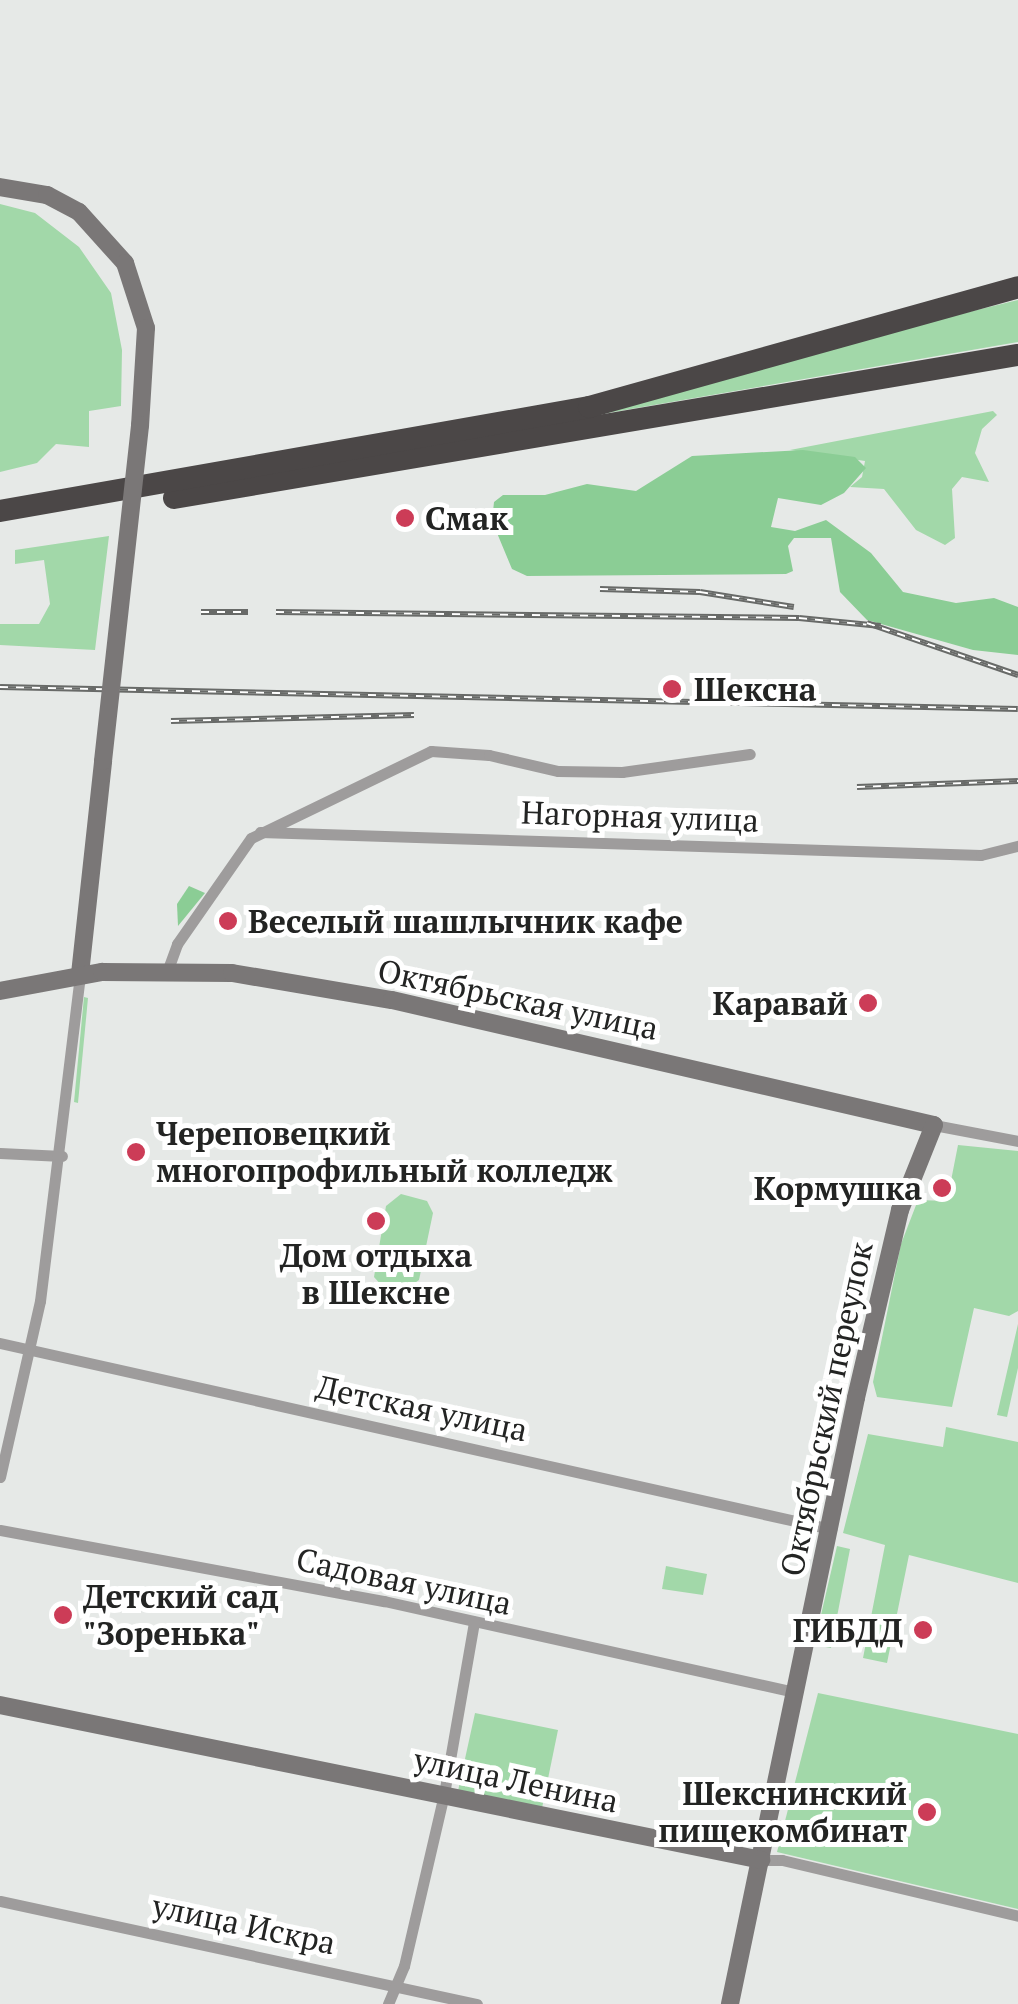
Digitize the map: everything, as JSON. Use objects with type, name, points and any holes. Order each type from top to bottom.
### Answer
[{"type":"highway","points":[[0,511],[589,407],[1018,287]]},
{"type":"highway","points":[[800,346],[1018,296]]},
{"type":"highway","points":[[901,374],[1018,347]]},
{"type":"highway","points":[[0,526],[1018,355]]},
{"type":"street","points":[[0,187],[47,196],[78,212],[125,263],[146,328],[140,426],[62,1156],[30,1351],[0,1477]]},
{"type":"street","points":[[0,502],[94,495]]},
{"type":"street","points":[[168,969],[176,944],[260,832],[431,751],[490,755],[558,771],[622,772],[750,754]]},
{"type":"street","name":"Нагорная улица","points":[[260,832],[981,856],[1018,846]]},
{"type":"street","name":"Октябрьская улица","points":[[0,991],[80,974],[168,969],[232,973],[392,1000],[1018,1141]]},
{"type":"street","name":"Октябрьский переулок","points":[[730,2004],[900,1210],[934,1125]]},
{"type":"street","points":[[0,1154],[62,1156]]},
{"type":"street","name":"Детская улица","points":[[0,1343],[831,1529]]},
{"type":"street","name":"Садовая улица","points":[[0,1530],[474,1622],[795,1692]]},
{"type":"street","points":[[388,2004],[397,1984],[444,1794],[474,1622]]},
{"type":"street","name":"улица Ленина","points":[[0,1705],[760,1860],[782,1860],[1018,1916]]},
{"type":"street","name":"улица Искра","points":[[0,1901],[477,2004]]},
{"type":"green space","points":[[0,204],[35,213],[79,247],[111,293],[122,350],[121,406],[89,411],[89,447],[56,444],[37,463],[0,472]]},
{"type":"green space","points":[[1018,300],[1018,342],[435,443],[874,335]]},
{"type":"green space","points":[[993,411],[997,415],[982,429],[975,453],[989,482],[962,477],[952,489],[955,538],[945,545],[916,530],[884,489],[850,487],[862,477],[865,461],[790,450]]},
{"type":"green space","points":[[803,450],[855,457],[866,468],[844,493],[821,505],[778,498],[771,527],[795,531],[826,520],[871,553],[903,592],[956,603],[994,598],[1018,607],[1018,655],[973,650],[867,620],[840,592],[831,538],[794,538],[788,546],[793,571],[786,574],[527,576],[512,569],[492,521],[494,502],[503,495],[545,495],[587,484],[636,491],[692,456]]},
{"type":"green space","points":[[109,536],[95,650],[0,645],[0,624],[39,624],[50,604],[44,560],[15,564],[15,550]]},
{"type":"green space","points":[[189,886],[205,893],[178,926],[177,904]]},
{"type":"green space","points":[[84,997],[88,998],[78,1103],[74,1102]]},
{"type":"green space","points":[[958,1145],[1018,1151],[1018,1311],[1009,1316],[974,1308],[952,1407],[877,1397],[873,1382],[901,1244],[918,1200],[947,1201]]},
{"type":"green space","points":[[401,1194],[427,1201],[433,1213],[419,1280],[405,1290],[382,1286],[374,1277],[386,1206]]},
{"type":"green space","points":[[1018,1324],[1018,1368],[1007,1417],[997,1415]]},
{"type":"green space","points":[[946,1427],[1018,1442],[1018,1583],[909,1555],[887,1663],[863,1658],[885,1545],[843,1533],[868,1434],[943,1447]]},
{"type":"green space","points":[[837,1546],[850,1549],[831,1648],[814,1645]]},
{"type":"green space","points":[[666,1566],[707,1574],[703,1595],[662,1589]]},
{"type":"green space","points":[[818,1693],[1018,1734],[1018,1909],[777,1852]]},
{"type":"green space","points":[[475,1713],[558,1730],[542,1808],[458,1791]]},
{"type":"railway","points":[[600,589],[700,592],[794,607]]},
{"type":"railway","points":[[201,612],[248,612]]},
{"type":"railway","points":[[276,612],[799,618],[881,626]]},
{"type":"railway","points":[[867,623],[1018,675]]},
{"type":"railway","points":[[0,687],[1018,709]]},
{"type":"railway","points":[[171,721],[414,715]]},
{"type":"railway","points":[[857,787],[1018,781]]},
{"type":"place","name":"Смак","points":[[405,518]]},
{"type":"place","name":"Шексна","points":[[672,689]]},
{"type":"place","name":"Веселый шашлычник кафе","points":[[228,921]]},
{"type":"place","name":"Каравай","points":[[868,1003]]},
{"type":"place","name":"Череповецкий многопрофильный колледж","points":[[136,1152]]},
{"type":"place","name":"Кормушка","points":[[942,1188]]},
{"type":"place","name":"Дом отдыха в Шекснe","points":[[376,1221]]},
{"type":"place","name":"Детский сад \"Зоренька\"","points":[[63,1615]]},
{"type":"place","name":"ГИБДД","points":[[923,1630]]},
{"type":"place","name":"Шекснинский пищекомбинат","points":[[927,1812]]}]
